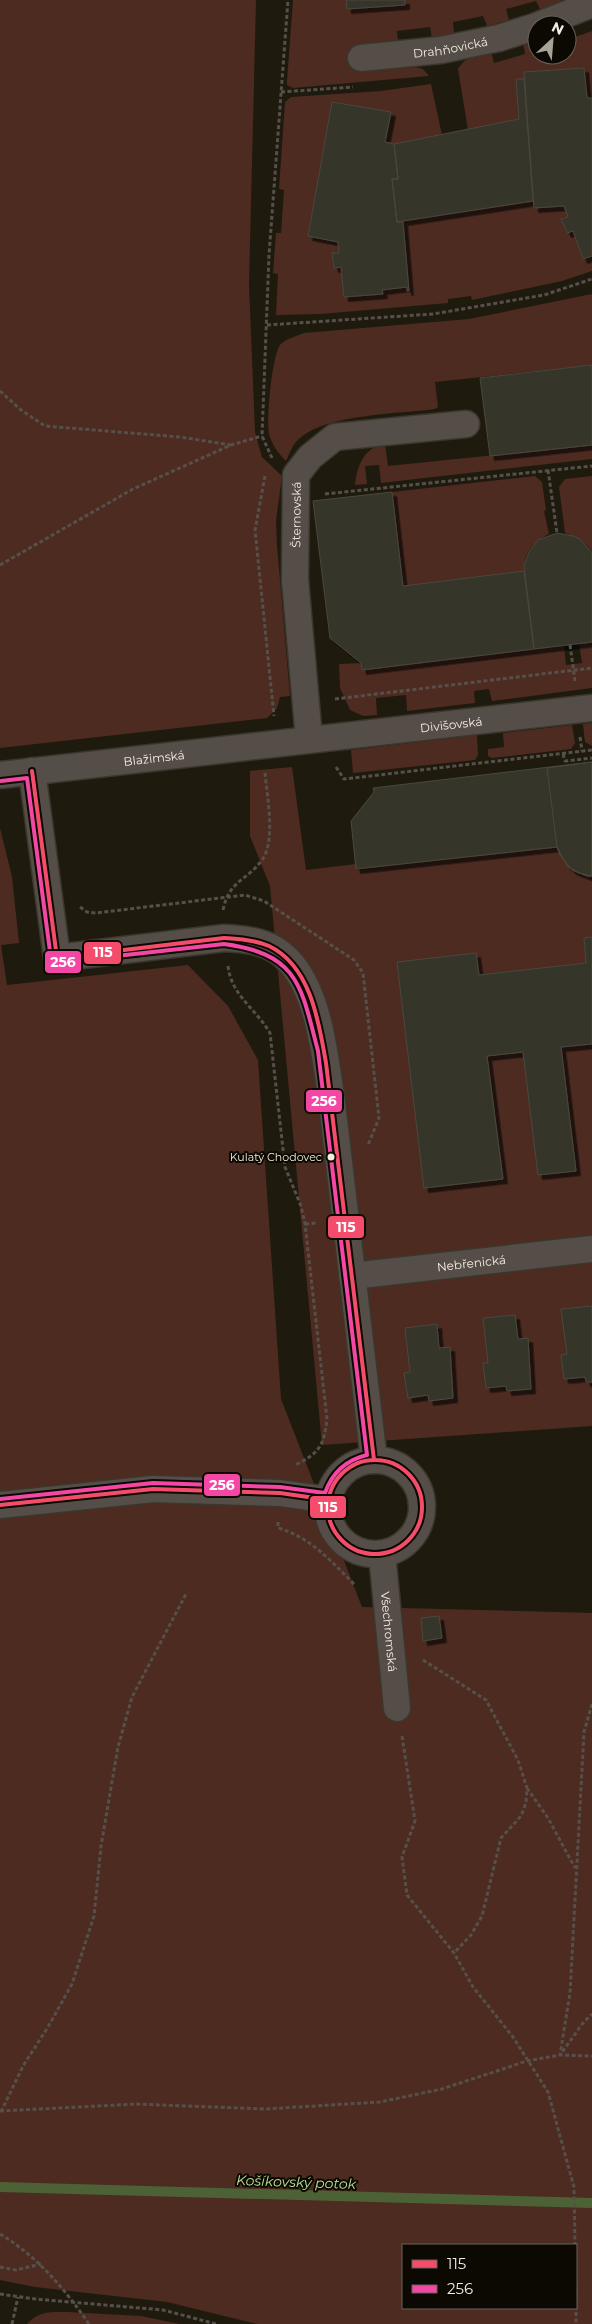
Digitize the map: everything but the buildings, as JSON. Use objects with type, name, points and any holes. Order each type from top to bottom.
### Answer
[{"type":"street","name":"Drahňovická","points":[[564,15],[592,4]]},
{"type":"street","name":"Drahňovická","points":[[361,58],[442,50],[499,38],[527,29]]},
{"type":"street","name":"Šternovská","points":[[309,739],[295,580],[296,475],[310,457],[335,437],[466,424]]},
{"type":"street","name":"Divišovská","points":[[309,739],[592,708]]},
{"type":"street","name":"Blažimská","points":[[0,775],[32,771],[267,756],[309,739]]},
{"type":"street","points":[[32,771],[57,958],[224,938],[248,939],[275,949],[294,966],[310,995],[324,1050],[332,1103],[374,1460]]},
{"type":"street","name":"Nebřenická","points":[[352,1276],[592,1249]]},
{"type":"street","points":[[374,1460],[400,1466],[410,1475],[422,1498],[420,1523],[414,1534],[406,1543],[395,1550],[382,1554],[358,1551],[346,1545],[338,1536],[328,1513],[328,1500],[332,1488],[343,1473],[360,1462],[374,1460]]},
{"type":"street","points":[[0,1505],[153,1489],[280,1493],[328,1500]]},
{"type":"street","name":"Všechromská","points":[[382,1554],[397,1708]]},
{"type":"path","points":[[288,0],[269,245],[262,436],[272,458],[296,475]]},
{"type":"path","points":[[267,325],[433,314],[544,295],[592,279]]},
{"type":"path","points":[[0,391],[21,410],[46,426],[180,437],[231,445]]},
{"type":"path","points":[[0,565],[133,489],[231,445],[262,436]]},
{"type":"path","points":[[267,462],[272,458]]},
{"type":"path","points":[[318,495],[592,466]]},
{"type":"path","points":[[548,470],[557,533]]},
{"type":"path","points":[[266,472],[255,530],[274,720],[267,756],[269,836],[267,850],[256,868],[240,880],[226,898],[223,909],[224,938],[229,975],[233,987],[263,1021],[270,1033],[285,1167],[301,1206],[304,1224],[327,1419],[325,1440],[313,1457],[294,1466],[280,1466],[278,1528],[291,1532],[318,1548],[357,1586]]},
{"type":"path","points":[[570,645],[574,670]]},
{"type":"path","points":[[333,700],[592,668]]},
{"type":"path","points":[[344,779],[592,750]]},
{"type":"path","points":[[563,754],[564,761],[592,758]]},
{"type":"path","points":[[585,758],[585,763]]},
{"type":"path","points":[[187,1592],[132,1697],[118,1747],[101,1846],[94,1916],[72,1984],[23,2066],[0,2111],[137,2104],[265,2109],[380,2102],[442,2089],[527,2061],[560,2055],[592,2056]]},
{"type":"path","points":[[420,1658],[486,1700],[518,1760],[527,1788],[548,1818],[575,1868]]},
{"type":"path","points":[[560,2055],[570,1993],[575,1868],[584,1732],[592,1704]]},
{"type":"path","points":[[397,1708],[415,1821],[402,1857],[408,1895],[454,1952],[473,1987],[513,2038],[548,2092],[574,2187],[575,2244]]},
{"type":"path","points":[[454,1952],[471,1935],[482,1916],[501,1838],[521,1816],[526,1803],[527,1788]]},
{"type":"path","points":[[560,2055],[582,2023],[592,2014]]},
{"type":"path","points":[[0,2234],[22,2247],[41,2264],[74,2302],[89,2324]]},
{"type":"path","points":[[0,2267],[16,2270],[41,2264]]},
{"type":"path","points":[[0,2294],[163,2310],[216,2324]]},
{"type":"path","points":[[12,2324],[18,2297]]},
{"type":"path","points":[[576,2309],[576,2324]]},
{"type":"shaded area","points":[[0,0],[256,0],[249,285],[255,432],[262,457],[282,476],[276,521],[290,696],[280,697],[277,708],[267,718],[0,748]]},
{"type":"shaded area","points":[[293,0],[346,0],[347,9],[405,5],[405,0],[561,0],[562,3],[541,11],[536,1],[506,9],[509,20],[487,26],[483,16],[453,22],[454,34],[432,38],[430,27],[397,31],[398,41],[354,46],[356,72],[415,67],[423,69],[429,76],[293,88],[287,85],[287,81]]},
{"type":"shaded area","points":[[592,31],[592,98],[587,98],[584,68],[524,72],[524,79],[517,79],[519,119],[468,130],[458,69],[464,61],[476,55],[491,52],[494,63],[525,54],[523,43],[527,42],[527,65],[577,65],[577,36]]},
{"type":"shaded area","points":[[431,84],[442,135],[394,144],[385,142],[391,112],[332,102],[308,235],[338,242],[339,253],[332,254],[334,268],[341,267],[344,297],[382,294],[382,290],[407,287],[407,291],[409,291],[403,222],[533,201],[534,208],[564,206],[568,217],[562,220],[566,233],[573,231],[583,259],[592,256],[592,271],[562,281],[472,300],[471,296],[448,299],[448,303],[321,314],[276,315],[278,274],[273,273],[276,233],[281,233],[284,190],[279,189],[285,102],[291,97],[381,91]]},
{"type":"shaded area","points":[[592,294],[592,365],[435,382],[438,407],[435,409],[364,416],[328,424],[312,430],[300,438],[286,461],[272,442],[269,434],[268,416],[272,374],[277,351],[280,345],[288,339],[304,333],[469,319]]},
{"type":"shaded area","points":[[385,444],[388,466],[592,445],[592,459],[381,483],[379,465],[365,466],[367,484],[355,485],[363,458],[372,449]]},
{"type":"shaded area","points":[[535,476],[542,482],[546,510],[544,511],[549,534],[530,549],[525,559],[524,571],[403,586],[392,492]]},
{"type":"shaded area","points":[[592,476],[592,554],[580,539],[565,533],[559,487],[565,479]]},
{"type":"shaded area","points":[[592,642],[592,688],[492,701],[489,689],[474,691],[475,703],[407,711],[406,695],[376,698],[377,715],[363,716],[350,710],[340,688],[339,664],[361,663],[362,670],[564,646],[566,665],[582,663],[579,644]]},
{"type":"shaded area","points":[[592,723],[592,746],[585,742],[583,724]]},
{"type":"shaded area","points":[[572,725],[575,743],[571,749],[492,758],[488,756],[488,749],[504,747],[503,733]]},
{"type":"shaded area","points":[[477,735],[478,755],[475,760],[353,773],[351,750]]},
{"type":"shaded area","points":[[292,767],[306,870],[356,864],[357,870],[557,847],[562,858],[570,867],[580,874],[592,876],[592,1426],[322,1445],[270,886],[250,836],[250,771]]},
{"type":"shaded area","points":[[0,828],[12,877],[19,943],[1,945],[7,985],[188,965],[228,1006],[258,1060],[281,1399],[362,1607],[592,1613],[592,2324],[257,2324],[167,2302],[35,2287],[0,2280]]},
{"type":"shaded area","points":[[67,2312],[141,2316],[179,2324],[27,2324],[40,2314]]},
{"type":"waterway","name":"Košíkovský potok","points":[[0,2187],[592,2203]]},
{"type":"transit line","name":"115","points":[[32,771],[57,958],[224,938],[235,939],[253,941],[269,946],[283,955],[295,967],[304,981],[316,1014],[326,1063],[374,1460]]},
{"type":"transit line","name":"256","points":[[0,1499],[153,1483],[280,1487],[325,1493],[332,1479],[341,1468],[353,1460],[367,1455],[318,1051],[301,991],[293,977],[282,965],[268,956],[249,949],[224,944],[54,963],[51,959],[27,778],[1,781]]},
{"type":"transit line","name":"115","points":[[375,1460],[393,1464],[408,1474],[418,1489],[422,1507],[418,1525],[408,1540],[393,1550],[375,1554],[357,1550],[342,1540],[332,1525],[328,1507],[332,1489],[342,1474],[357,1464],[375,1460]]},
{"type":"transit line","name":"115","points":[[0,1505],[153,1489],[280,1493],[329,1500]]},
{"type":"place","name":"Kulatý Chodovec","points":[[331,1157]]}]
